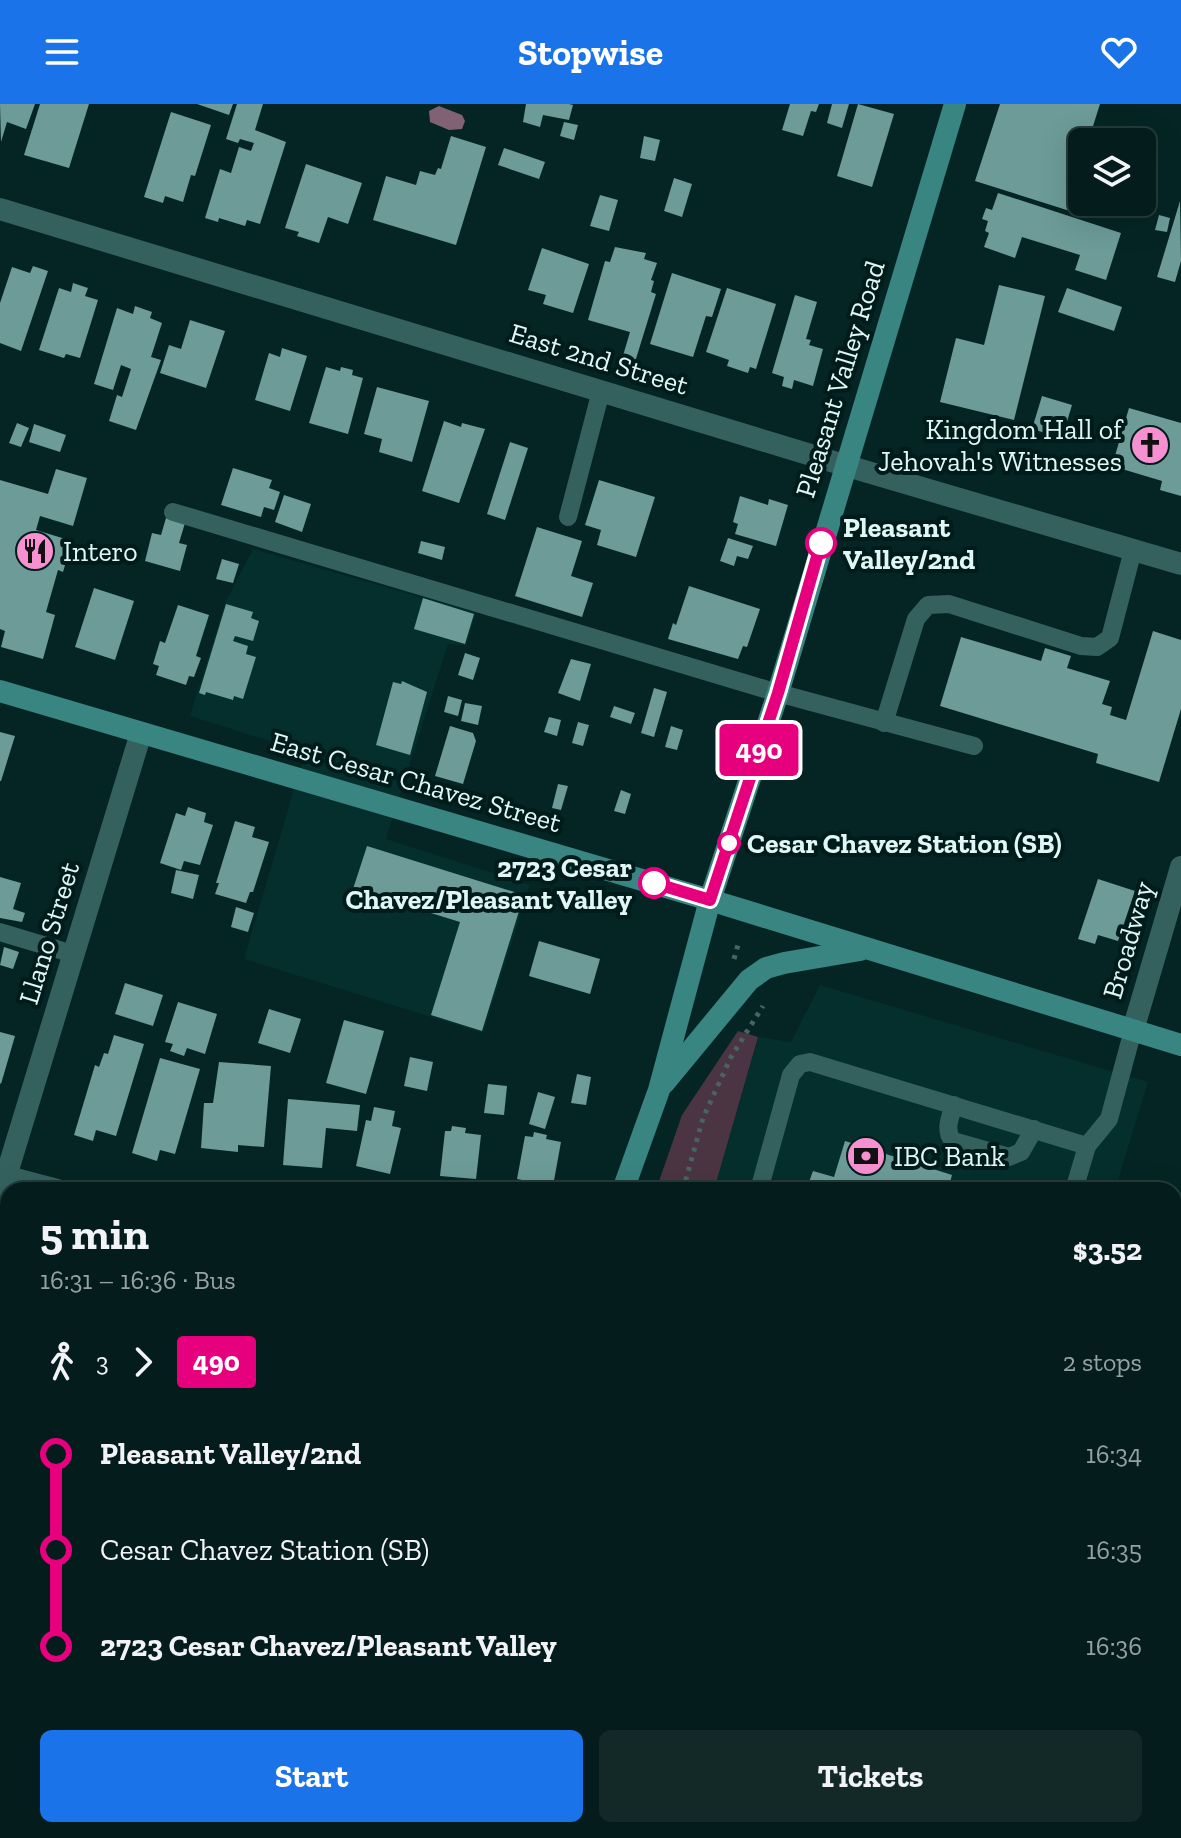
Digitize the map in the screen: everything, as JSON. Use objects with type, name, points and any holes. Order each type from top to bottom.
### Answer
[{"type":"main road","name":"Pleasant Valley Road","points":[[659,1090],[710,900],[778,693],[844,465],[955,104]]},
{"type":"main road","name":"East Cesar Chavez Street","points":[[0,691],[710,900],[1181,1045]]},
{"type":"main road","points":[[626,1182],[659,1090],[749,980],[766,968],[866,950]]},
{"type":"street","name":"East 2nd Street","points":[[0,209],[1181,564]]},
{"type":"street","name":"Llano Street","points":[[2,1182],[141,733]]},
{"type":"street","name":"Broadway","points":[[1133,1030],[1181,867]]},
{"type":"lane","points":[[568,517],[601,391]]},
{"type":"lane","points":[[173,512],[778,693],[974,746]]},
{"type":"lane","points":[[884,723],[916,619],[928,605],[949,604],[1081,646],[1097,647],[1110,638],[1133,550]]},
{"type":"lane","points":[[0,932],[73,954]]},
{"type":"lane","points":[[1076,1182],[1087,1146],[1109,1119],[1133,1030]]},
{"type":"lane","points":[[761,1182],[791,1075],[800,1064],[810,1062],[1087,1146]]},
{"type":"lane","points":[[954,1105],[948,1127],[948,1136],[953,1141],[1009,1157],[1021,1152],[1034,1129]]},
{"type":"path","points":[[721,961],[733,964]]},
{"type":"path","points":[[685,1182],[703,1118],[731,1057],[767,1000]]},
{"type":"shaded area","points":[[439,106],[462,115],[465,121],[462,129],[449,130],[430,122],[429,111]]},
{"type":"shaded area","points":[[253,549],[476,613],[466,646],[448,644],[386,839],[530,885],[483,1033],[244,959],[305,752],[190,716],[225,603]]},
{"type":"shaded area","points":[[820,985],[1148,1082],[1117,1182],[716,1182],[758,1037],[791,1042]]},
{"type":"shaded area","points":[[738,1031],[758,1037],[716,1182],[659,1182],[682,1115]]},
{"type":"building","points":[[0,104],[35,104],[26,129],[7,122],[1,142]]},
{"type":"building","points":[[40,104],[89,104],[69,168],[24,155]]},
{"type":"building","points":[[197,104],[233,104],[229,115]]},
{"type":"building","points":[[237,104],[263,104],[255,130],[286,142],[260,224],[247,220],[245,226],[219,218],[218,222],[205,218],[220,169],[231,173],[239,147],[251,151],[254,143],[226,139]]},
{"type":"building","points":[[526,104],[573,105],[569,120],[543,115],[540,127],[523,122]]},
{"type":"building","points":[[790,104],[819,104],[816,112],[811,111],[803,136],[782,130]]},
{"type":"building","points":[[832,104],[849,104],[842,128],[827,123]]},
{"type":"building","points":[[858,104],[894,114],[872,187],[837,176]]},
{"type":"building","points":[[1000,104],[1100,104],[1092,128],[1068,128],[1068,210],[975,181]]},
{"type":"building","points":[[171,112],[211,125],[183,202],[165,196],[163,203],[144,197]]},
{"type":"building","points":[[564,122],[578,125],[574,140],[560,136]]},
{"type":"building","points":[[451,136],[486,147],[456,245],[373,220],[386,176],[416,185],[420,171],[435,175],[438,168],[441,169]]},
{"type":"building","points":[[644,136],[660,140],[655,161],[640,158]]},
{"type":"building","points":[[504,148],[545,162],[539,179],[498,165]]},
{"type":"building","points":[[306,164],[362,183],[348,224],[328,217],[319,243],[297,236],[299,232],[285,228]]},
{"type":"building","points":[[674,178],[692,184],[682,217],[664,211]]},
{"type":"building","points":[[998,193],[1121,233],[1106,280],[1075,270],[1080,255],[1022,237],[1015,258],[984,247],[989,233],[985,231],[988,221],[982,219],[986,208],[992,210]]},
{"type":"building","points":[[600,195],[618,200],[609,231],[590,226]]},
{"type":"building","points":[[1180,201],[1181,261],[1175,282],[1157,277]]},
{"type":"building","points":[[1159,215],[1170,218],[1167,232],[1155,230]]},
{"type":"building","points":[[615,247],[646,253],[644,259],[657,263],[651,280],[654,281],[651,292],[656,294],[635,362],[622,359],[630,332],[588,320],[605,261],[610,262]]},
{"type":"building","points":[[542,248],[589,264],[573,313],[543,304],[546,295],[528,290]]},
{"type":"building","points":[[33,266],[48,271],[21,351],[0,343],[0,303],[12,267],[30,273]]},
{"type":"building","points":[[672,273],[721,289],[712,317],[706,316],[693,357],[650,344]]},
{"type":"building","points":[[73,283],[88,288],[85,296],[98,300],[80,358],[66,354],[64,358],[39,350],[59,288],[71,292]]},
{"type":"building","points":[[999,285],[1045,296],[1014,420],[940,402],[956,338],[984,345]]},
{"type":"building","points":[[727,288],[776,304],[756,369],[750,367],[748,373],[727,366],[729,360],[706,352]]},
{"type":"building","points":[[1067,288],[1122,307],[1114,331],[1058,312]]},
{"type":"building","points":[[795,295],[817,302],[806,339],[811,340],[809,345],[823,349],[813,386],[794,380],[792,389],[782,386],[784,377],[772,373]]},
{"type":"building","points":[[135,306],[152,312],[150,318],[162,323],[151,357],[161,360],[136,430],[109,421],[117,395],[122,397],[131,369],[121,365],[113,390],[94,384],[117,308],[133,314]]},
{"type":"building","points":[[190,320],[225,331],[206,388],[160,373],[169,345],[181,349]]},
{"type":"building","points":[[282,348],[307,356],[290,411],[255,400],[269,353],[280,357]]},
{"type":"building","points":[[326,367],[340,371],[341,367],[353,370],[352,375],[363,378],[348,434],[309,423]]},
{"type":"building","points":[[377,387],[429,401],[412,462],[379,452],[382,439],[364,434]]},
{"type":"building","points":[[1042,396],[1072,405],[1062,438],[1032,429]]},
{"type":"building","name":"Kingdom Hall of Jehovah's Witnesses","points":[[1129,408],[1181,423],[1181,496],[1160,490],[1162,481],[1112,466]]},
{"type":"building","points":[[444,421],[461,427],[462,423],[485,429],[459,503],[422,491]]},
{"type":"building","points":[[17,423],[29,428],[21,447],[9,443]]},
{"type":"building","points":[[34,424],[66,435],[60,452],[29,442]]},
{"type":"building","points":[[510,442],[528,448],[505,520],[487,514]]},
{"type":"building","points":[[233,468],[272,480],[269,488],[280,492],[274,510],[264,507],[261,517],[221,505]]},
{"type":"building","name":"Intero","points":[[56,469],[87,478],[73,526],[40,516],[36,530],[72,541],[63,572],[58,570],[46,612],[55,615],[43,659],[1,647],[5,631],[0,629],[0,480],[48,494]]},
{"type":"building","points":[[599,480],[655,497],[636,557],[597,545],[601,530],[585,525]]},
{"type":"building","points":[[284,495],[311,504],[302,532],[275,522]]},
{"type":"building","points":[[740,496],[768,505],[769,499],[788,505],[776,546],[735,534],[738,524],[733,522]]},
{"type":"building","points":[[166,518],[185,523],[179,543],[187,545],[180,571],[145,561],[152,533],[161,535]]},
{"type":"building","points":[[537,527],[582,541],[571,576],[593,583],[582,617],[515,596]]},
{"type":"building","points":[[728,538],[753,546],[748,559],[737,556],[734,566],[720,561]]},
{"type":"building","points":[[421,541],[445,547],[442,560],[418,553]]},
{"type":"building","points":[[853,553],[866,557],[862,570],[849,566]]},
{"type":"building","points":[[222,559],[239,564],[233,583],[216,579]]},
{"type":"building","points":[[689,586],[760,609],[747,647],[743,646],[738,659],[668,639]]},
{"type":"building","points":[[94,588],[134,601],[115,660],[75,647]]},
{"type":"building","points":[[423,598],[474,614],[465,644],[414,629]]},
{"type":"building","points":[[226,604],[253,612],[251,618],[259,621],[253,641],[235,636],[233,641],[248,646],[246,654],[256,657],[243,699],[199,693]]},
{"type":"building","points":[[178,605],[209,615],[196,656],[201,658],[194,677],[189,676],[186,685],[156,675],[159,666],[153,664],[160,641],[165,643]]},
{"type":"building","points":[[1153,631],[1181,640],[1181,709],[1159,782],[1096,763],[1098,754],[940,706],[961,637],[1041,661],[1045,648],[1071,656],[1067,668],[1110,681],[1102,704],[1112,707],[1110,715],[1126,720]]},
{"type":"building","points":[[465,653],[480,658],[473,680],[458,675]]},
{"type":"building","points":[[571,659],[591,664],[580,701],[558,693]]},
{"type":"building","points":[[402,681],[427,692],[410,755],[376,745],[393,682],[401,684]]},
{"type":"building","points":[[654,688],[667,692],[654,737],[641,733]]},
{"type":"building","points":[[448,696],[462,700],[458,716],[444,712]]},
{"type":"building","points":[[465,703],[482,706],[478,725],[461,721]]},
{"type":"building","points":[[614,706],[635,713],[631,724],[610,717]]},
{"type":"building","points":[[549,717],[561,720],[557,736],[544,732]]},
{"type":"building","points":[[578,722],[589,725],[583,746],[572,743]]},
{"type":"building","points":[[450,726],[473,733],[476,741],[463,784],[435,776]]},
{"type":"building","points":[[671,726],[683,730],[677,750],[665,747]]},
{"type":"building","points":[[0,732],[15,736],[1,781],[0,781]]},
{"type":"building","points":[[558,784],[568,786],[561,810],[552,808]]},
{"type":"building","points":[[621,790],[631,794],[625,814],[614,811]]},
{"type":"building","points":[[188,807],[206,813],[204,822],[213,825],[200,865],[184,861],[181,870],[160,863],[176,813],[185,816]]},
{"type":"building","points":[[235,821],[255,827],[252,837],[269,842],[253,892],[250,892],[246,903],[215,894]]},
{"type":"building","points":[[367,846],[524,895],[482,1031],[431,1015],[460,922],[353,889]]},
{"type":"building","points":[[176,870],[199,875],[193,899],[171,893]]},
{"type":"building","points":[[0,877],[21,883],[13,909],[25,913],[22,922],[0,918]]},
{"type":"building","points":[[1098,879],[1135,891],[1118,941],[1098,935],[1095,944],[1078,939]]},
{"type":"building","points":[[236,907],[254,913],[248,932],[231,927]]},
{"type":"building","points":[[539,941],[600,959],[590,994],[529,976]]},
{"type":"building","points":[[4,947],[19,952],[13,969],[0,965]]},
{"type":"building","points":[[125,983],[163,995],[153,1026],[115,1014]]},
{"type":"building","points":[[178,1002],[217,1014],[205,1054],[187,1048],[184,1056],[170,1051],[173,1044],[165,1042]]},
{"type":"building","points":[[269,1009],[301,1019],[290,1053],[258,1043]]},
{"type":"building","points":[[344,1020],[384,1031],[366,1094],[326,1083]]},
{"type":"building","points":[[0,1032],[15,1036],[1,1084],[0,1083]]},
{"type":"building","points":[[114,1035],[144,1044],[116,1136],[96,1130],[93,1141],[74,1135],[95,1065],[99,1067],[104,1053],[108,1054]]},
{"type":"building","points":[[410,1057],[433,1062],[427,1091],[404,1086]]},
{"type":"building","points":[[160,1058],[200,1069],[175,1154],[160,1150],[157,1161],[132,1153]]},
{"type":"building","points":[[219,1062],[271,1066],[264,1147],[238,1145],[238,1152],[201,1148],[204,1103],[213,1103]]},
{"type":"building","points":[[577,1074],[591,1077],[586,1105],[571,1103]]},
{"type":"building","points":[[488,1084],[507,1086],[504,1115],[484,1113]]},
{"type":"building","points":[[538,1092],[555,1097],[545,1129],[529,1124]]},
{"type":"building","points":[[288,1099],[360,1105],[357,1131],[326,1128],[322,1168],[283,1165]]},
{"type":"building","points":[[374,1107],[395,1111],[392,1126],[401,1128],[390,1174],[356,1166],[366,1120],[371,1121]]},
{"type":"building","points":[[452,1126],[466,1128],[465,1133],[481,1135],[476,1179],[440,1176],[445,1131],[451,1131]]},
{"type":"building","points":[[534,1132],[561,1142],[554,1182],[517,1179],[525,1136],[533,1137]]},
{"type":"building","name":"IBC Bank","points":[[845,1141],[952,1175],[950,1182],[809,1182],[813,1171],[834,1177]]},
{"type":"bus line","name":"490","points":[[654,883],[710,900],[778,693],[821,543]]},
{"type":"place","name":"Kingdom Hall of Jehovah's Witnesses","points":[[1150,445]]},
{"type":"place","name":"Pleasant Valley/2nd","points":[[821,543]]},
{"type":"place","name":"Intero","points":[[35,551]]},
{"type":"place","name":"Cesar Chavez Station (SB)","points":[[729,843]]},
{"type":"place","name":"2723 Cesar Chavez/Pleasant Valley","points":[[654,883]]},
{"type":"place","name":"IBC Bank","points":[[866,1156]]}]
